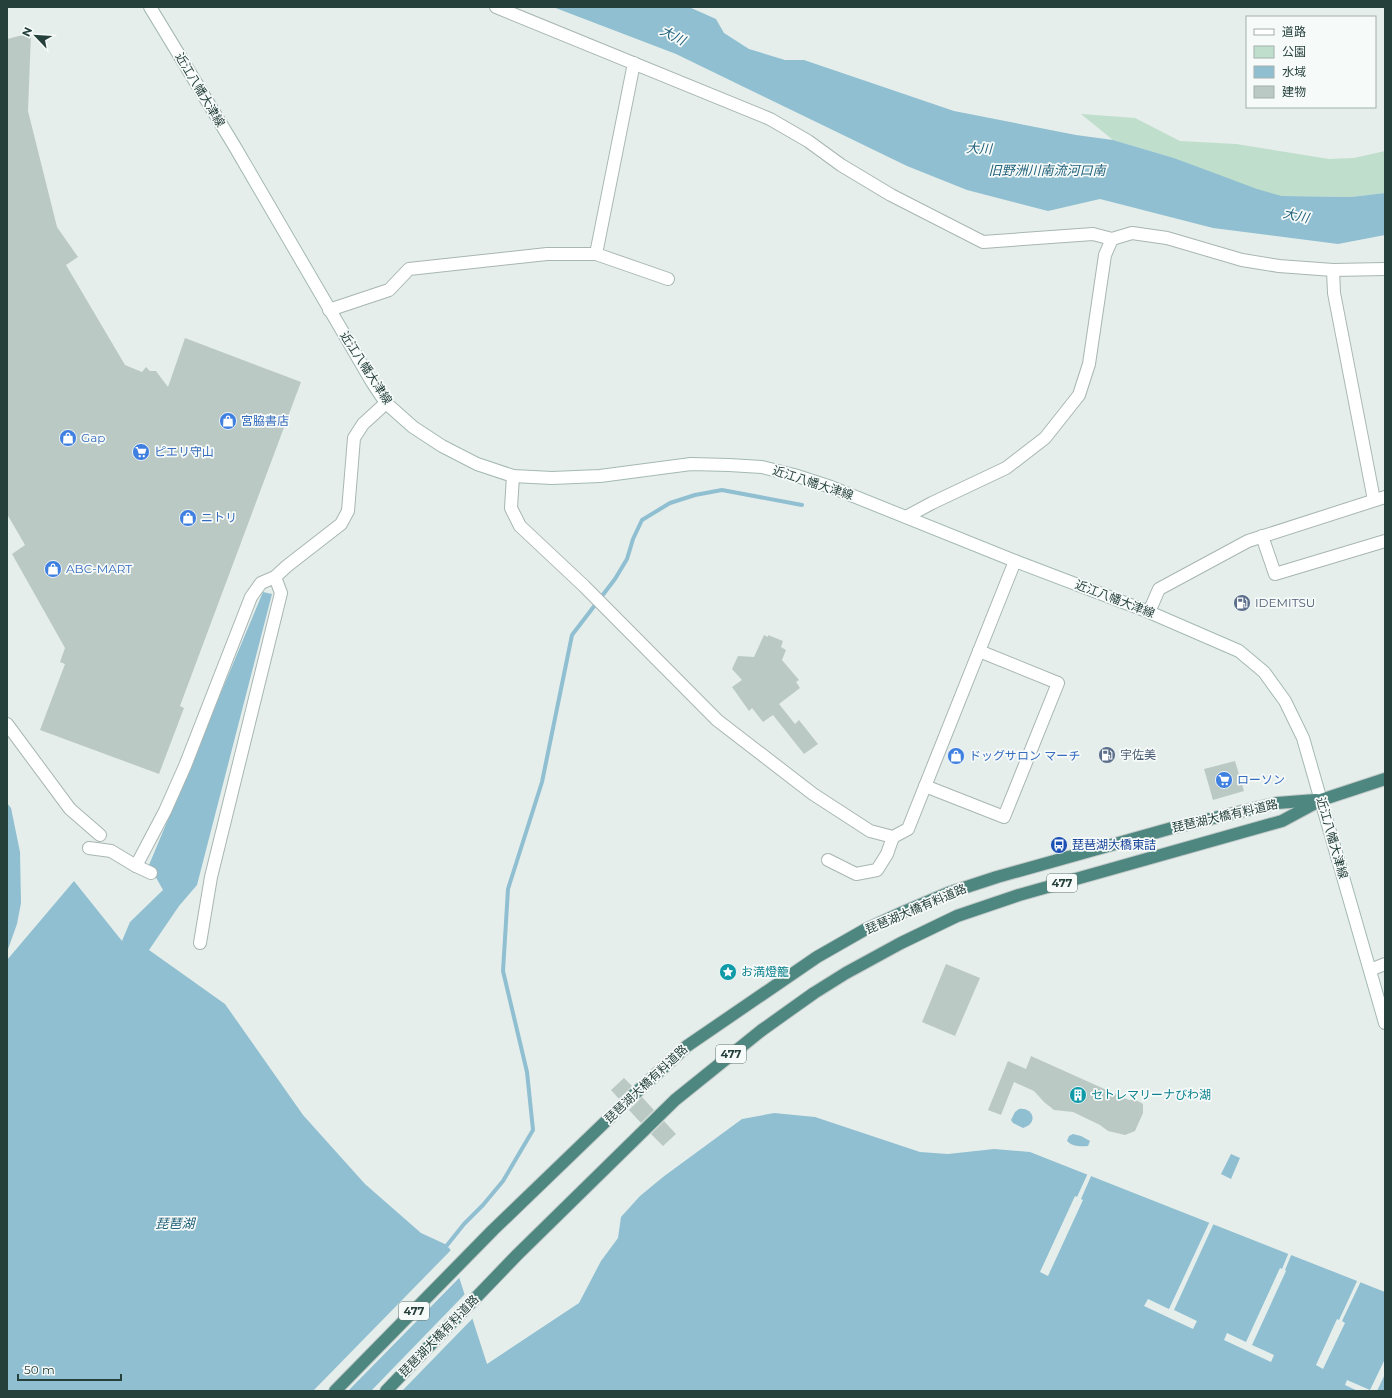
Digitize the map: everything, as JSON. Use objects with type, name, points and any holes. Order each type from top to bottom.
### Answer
[{"type":"highway","name":"477","points":[[1321,800],[1385,779]]},
{"type":"highway","name":"琵琶湖大橋有料道路","points":[[335,1391],[493,1230],[623,1104],[687,1046],[817,957],[866,929],[948,893],[1041,864],[1172,828],[1277,803],[1321,800]]},
{"type":"highway","name":"琵琶湖大橋有料道路","points":[[386,1391],[517,1255],[675,1100],[762,1030],[814,993],[846,973],[901,943],[956,916],[1019,895],[1282,821],[1321,800]]},
{"type":"street","name":"近江八幡大津線","points":[[150,7],[235,147],[372,382],[386,403],[413,427],[442,446],[477,464],[513,476],[552,478],[600,476],[691,464],[762,467],[794,475],[831,487],[1015,561],[1149,612],[1239,650],[1264,672],[1285,701],[1304,738],[1385,1023]]},
{"type":"street","points":[[496,7],[770,119],[808,141],[841,165],[891,195],[983,242],[1093,234],[1112,239],[1132,233],[1167,238],[1242,260],[1279,266],[1333,270],[1385,269]]},
{"type":"street","points":[[596,254],[634,63]]},
{"type":"street","points":[[906,517],[1006,468],[1045,438],[1079,395],[1089,364],[1105,255],[1112,239]]},
{"type":"street","points":[[329,310],[389,290],[410,269],[547,254],[596,254],[668,279]]},
{"type":"street","points":[[1149,612],[1159,589],[1248,541],[1379,498],[1334,293],[1333,270]]},
{"type":"street","points":[[136,866],[165,812],[185,766],[251,597],[261,583],[275,577],[341,524],[348,511],[354,438],[363,424],[386,403]]},
{"type":"street","points":[[513,476],[511,508],[520,526],[584,586],[717,720],[813,794],[870,831],[893,837]]},
{"type":"street","points":[[1262,536],[1275,574],[1385,541]]},
{"type":"street","points":[[828,860],[856,874],[877,870],[887,854],[893,837],[908,829],[1015,561]]},
{"type":"street","points":[[200,943],[211,877],[281,593],[275,577]]},
{"type":"street","points":[[925,786],[1004,817],[1058,683],[979,651]]},
{"type":"street","points":[[7,724],[70,809],[100,835]]},
{"type":"street","points":[[89,848],[111,851],[151,873]]},
{"type":"street","points":[[1370,970],[1385,964]]},
{"type":"green space","points":[[1081,114],[1135,118],[1180,141],[1236,144],[1329,159],[1354,158],[1385,151],[1385,193],[1351,197],[1282,196],[1251,188],[1174,158],[1113,140]]},
{"type":"water","name":"旧野洲川南流河口南","points":[[553,7],[689,7],[716,19],[724,33],[749,49],[785,60],[804,60],[954,111],[1076,135],[1113,140],[1174,158],[1257,189],[1282,196],[1351,197],[1385,193],[1385,235],[1338,244],[1213,228],[1100,199],[1048,211],[967,190],[907,166],[676,54]]},
{"type":"water","name":"琵琶湖","points":[[263,592],[272,594],[197,885],[179,906],[149,950],[225,1004],[303,1115],[365,1184],[421,1233],[445,1244],[450,1249],[487,1364],[579,1303],[601,1261],[618,1238],[621,1217],[640,1196],[663,1177],[742,1119],[774,1113],[815,1117],[920,1152],[948,1154],[994,1149],[1030,1152],[1385,1292],[1385,1391],[7,1391],[7,960],[74,881],[122,941],[130,922],[163,890],[149,865]]},
{"type":"water","points":[[7,803],[11,808],[20,852],[21,903],[17,924],[7,952]]},
{"type":"water","points":[[1019,1109],[1028,1110],[1032,1116],[1031,1123],[1023,1128],[1013,1123],[1011,1120],[1015,1112]]},
{"type":"water","points":[[1073,1134],[1090,1141],[1088,1146],[1076,1146],[1069,1143],[1067,1141],[1069,1136]]},
{"type":"water","points":[[1231,1154],[1240,1158],[1231,1179],[1221,1174]]},
{"type":"pier","points":[[1088,1173],[1092,1174],[1081,1199],[1083,1200],[1048,1276],[1040,1272],[1075,1196],[1077,1197]]},
{"type":"pier","points":[[1210,1221],[1214,1223],[1174,1310],[1197,1321],[1193,1329],[1144,1306],[1148,1299],[1169,1309]]},
{"type":"pier","points":[[452,1249],[461,1276],[348,1391],[313,1391]]},
{"type":"pier","points":[[1289,1252],[1292,1253],[1285,1270],[1286,1271],[1252,1345],[1274,1355],[1271,1362],[1224,1340],[1227,1333],[1246,1342],[1280,1268],[1282,1269]]},
{"type":"pier","points":[[1358,1279],[1361,1281],[1342,1321],[1345,1323],[1323,1369],[1316,1365],[1337,1319],[1339,1320]]},
{"type":"pier","points":[[466,1293],[474,1317],[402,1391],[371,1391]]},
{"type":"pier","points":[[1385,1359],[1385,1374],[1377,1391],[1358,1391],[1345,1385],[1347,1380],[1370,1390]]},
{"type":"building","name":"ピエリ守山","points":[[31,33],[28,111],[57,227],[78,257],[66,265],[125,365],[142,372],[146,367],[150,371],[156,371],[168,387],[185,338],[301,382],[180,706],[184,708],[159,774],[40,730],[65,664],[60,662],[65,648],[12,554],[25,545],[7,514],[7,39]]},
{"type":"building","points":[[764,635],[768,637],[768,635],[783,641],[781,647],[786,650],[782,660],[799,680],[796,682],[800,688],[779,704],[795,724],[799,720],[818,744],[804,754],[773,715],[763,722],[752,708],[749,711],[732,687],[742,680],[732,669],[738,656],[754,657]]},
{"type":"building","name":"ローソン","points":[[1235,761],[1244,791],[1213,800],[1204,769]]},
{"type":"building","points":[[946,964],[980,978],[955,1036],[922,1022]]},
{"type":"building","name":"セトレマリーナびわ湖","points":[[1031,1056],[1129,1100],[1136,1100],[1143,1104],[1143,1113],[1135,1131],[1125,1135],[1108,1131],[1100,1125],[1073,1112],[1054,1110],[1034,1091],[1014,1082],[1001,1115],[988,1110],[1008,1061],[1026,1069]]},
{"type":"building","points":[[624,1078],[632,1086],[619,1099],[611,1090]]},
{"type":"building","points":[[642,1097],[654,1110],[641,1123],[629,1110]]},
{"type":"building","points":[[664,1121],[676,1134],[663,1146],[651,1134]]},
{"type":"waterway","points":[[444,1249],[464,1224],[483,1205],[503,1181],[533,1130],[527,1072],[503,971],[508,889],[542,782],[572,635],[615,579],[627,559],[633,539],[642,520],[670,503],[695,495],[722,490],[802,505]]},
{"type":"place","name":"宮脇書店","points":[[228,421]]},
{"type":"place","name":"Gap","points":[[68,438]]},
{"type":"place","name":"ピエリ守山","points":[[141,452]]},
{"type":"place","name":"ニトリ","points":[[188,518]]},
{"type":"place","name":"ABC-MART","points":[[53,569]]},
{"type":"place","name":"IDEMITSU","points":[[1242,603]]},
{"type":"place","name":"宇佐美","points":[[1107,755]]},
{"type":"place","name":"ドッグサロン マーチ","points":[[956,756]]},
{"type":"place","name":"ローソン","points":[[1224,780]]},
{"type":"place","name":"琵琶湖大橋東詰","points":[[1059,845]]},
{"type":"place","name":"お満燈籠","points":[[728,972]]},
{"type":"place","name":"セトレマリーナびわ湖","points":[[1078,1095]]},
{"type":"water label","name":"大川","points":[[673,35]]},
{"type":"water label","name":"大川","points":[[979,148]]},
{"type":"water label","name":"大川","points":[[1296,215]]}]
